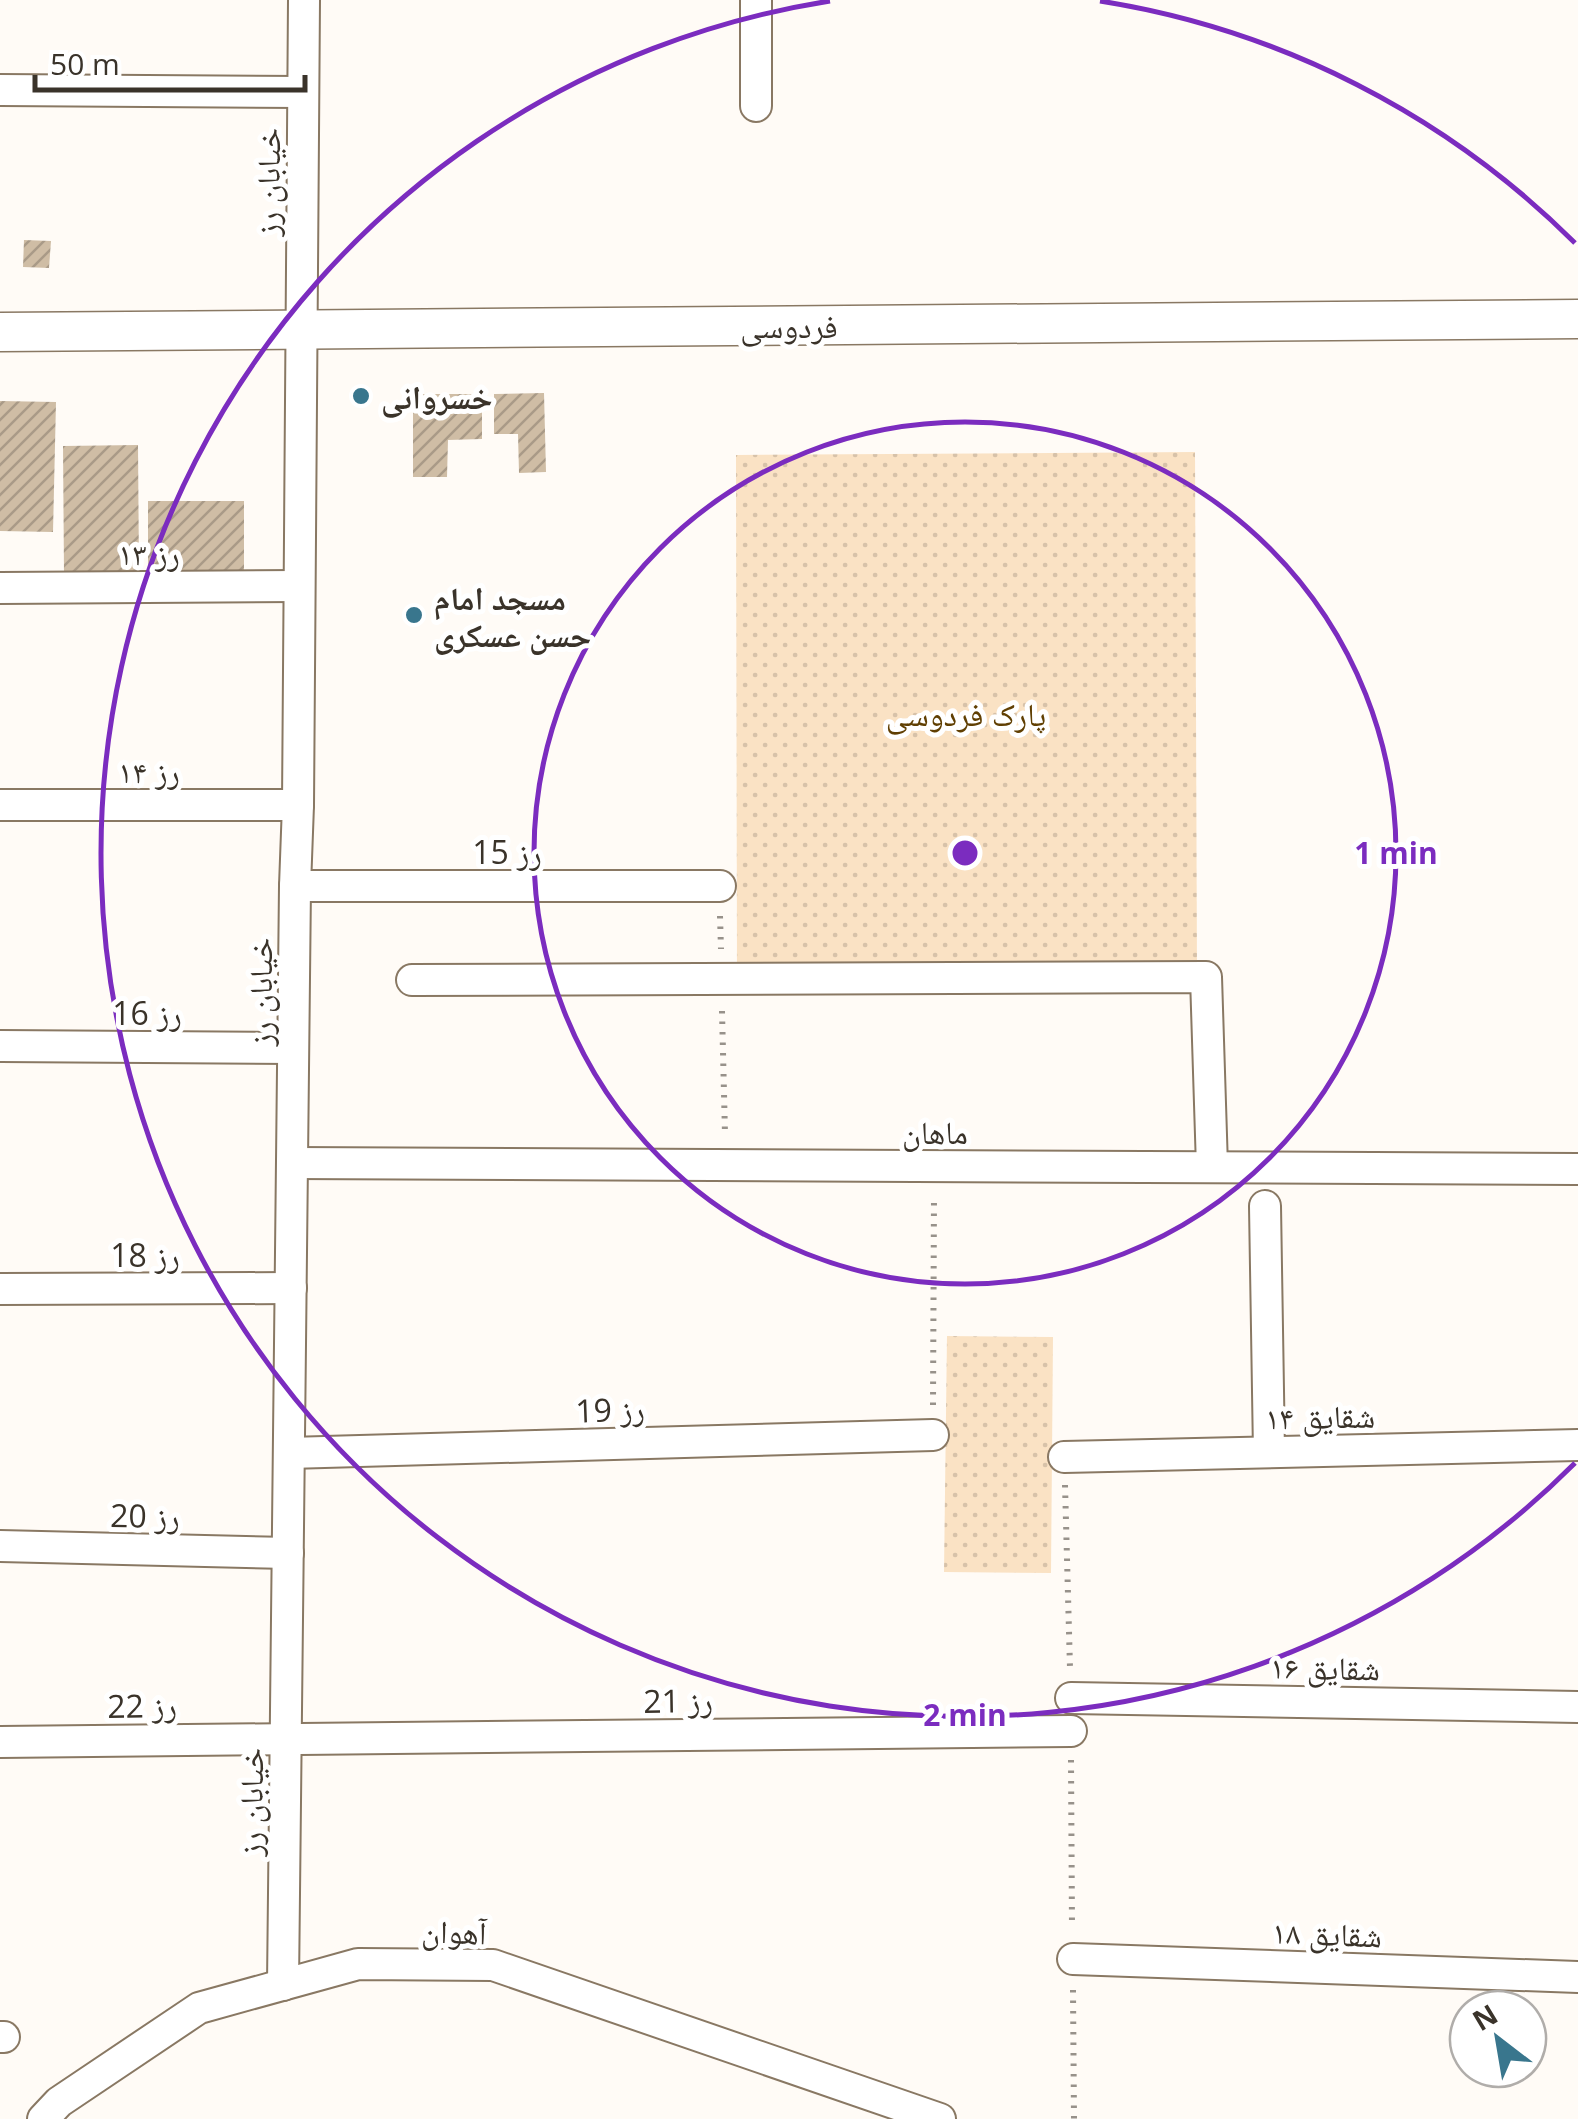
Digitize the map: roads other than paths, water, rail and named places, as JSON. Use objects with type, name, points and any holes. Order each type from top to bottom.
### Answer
[{"type":"street","name":"خیابان رز","points":[[283,1985],[304,0]]},
{"type":"street","points":[[756,0],[756,106]]},
{"type":"street","points":[[0,90],[303,92]]},
{"type":"street","name":"فردوسی","points":[[0,332],[1578,319]]},
{"type":"street","name":"رز ۱۳","points":[[0,588],[298,586]]},
{"type":"street","name":"رز ۱۴","points":[[0,804],[298,805]]},
{"type":"street","name":"رز 15","points":[[294,886],[720,886]]},
{"type":"street","points":[[412,980],[1206,977],[1212,1167]]},
{"type":"street","name":"رز 16","points":[[0,1046],[294,1048]]},
{"type":"street","name":"ماهان","points":[[292,1162],[1578,1169]]},
{"type":"street","points":[[1264,1206],[1268,1452]]},
{"type":"street","name":"رز 18","points":[[0,1289],[290,1288]]},
{"type":"street","name":"رز 19","points":[[289,1453],[933,1435]]},
{"type":"street","name":"شقایق ۱۴","points":[[1064,1457],[1578,1446]]},
{"type":"street","name":"رز 20","points":[[0,1546],[288,1553]]},
{"type":"street","name":"شقایق ۱۶","points":[[1071,1698],[1578,1706]]},
{"type":"street","name":"رز 21","points":[[286,1738],[1071,1731]]},
{"type":"street","name":"رز 22","points":[[0,1742],[286,1738]]},
{"type":"street","name":"شقایق ۱۸","points":[[1072,1959],[1578,1977]]},
{"type":"street","name":"آهوان","points":[[43,2119],[59,2102],[199,2008],[358,1964],[493,1965],[940,2119]]},
{"type":"place","name":"خسروانی","points":[[361,396]]},
{"type":"place","name":"مسجد امام حسن عسکری","points":[[414,615]]},
{"type":"park label","name":"پارک فردوسی","points":[[966,713]]}]
